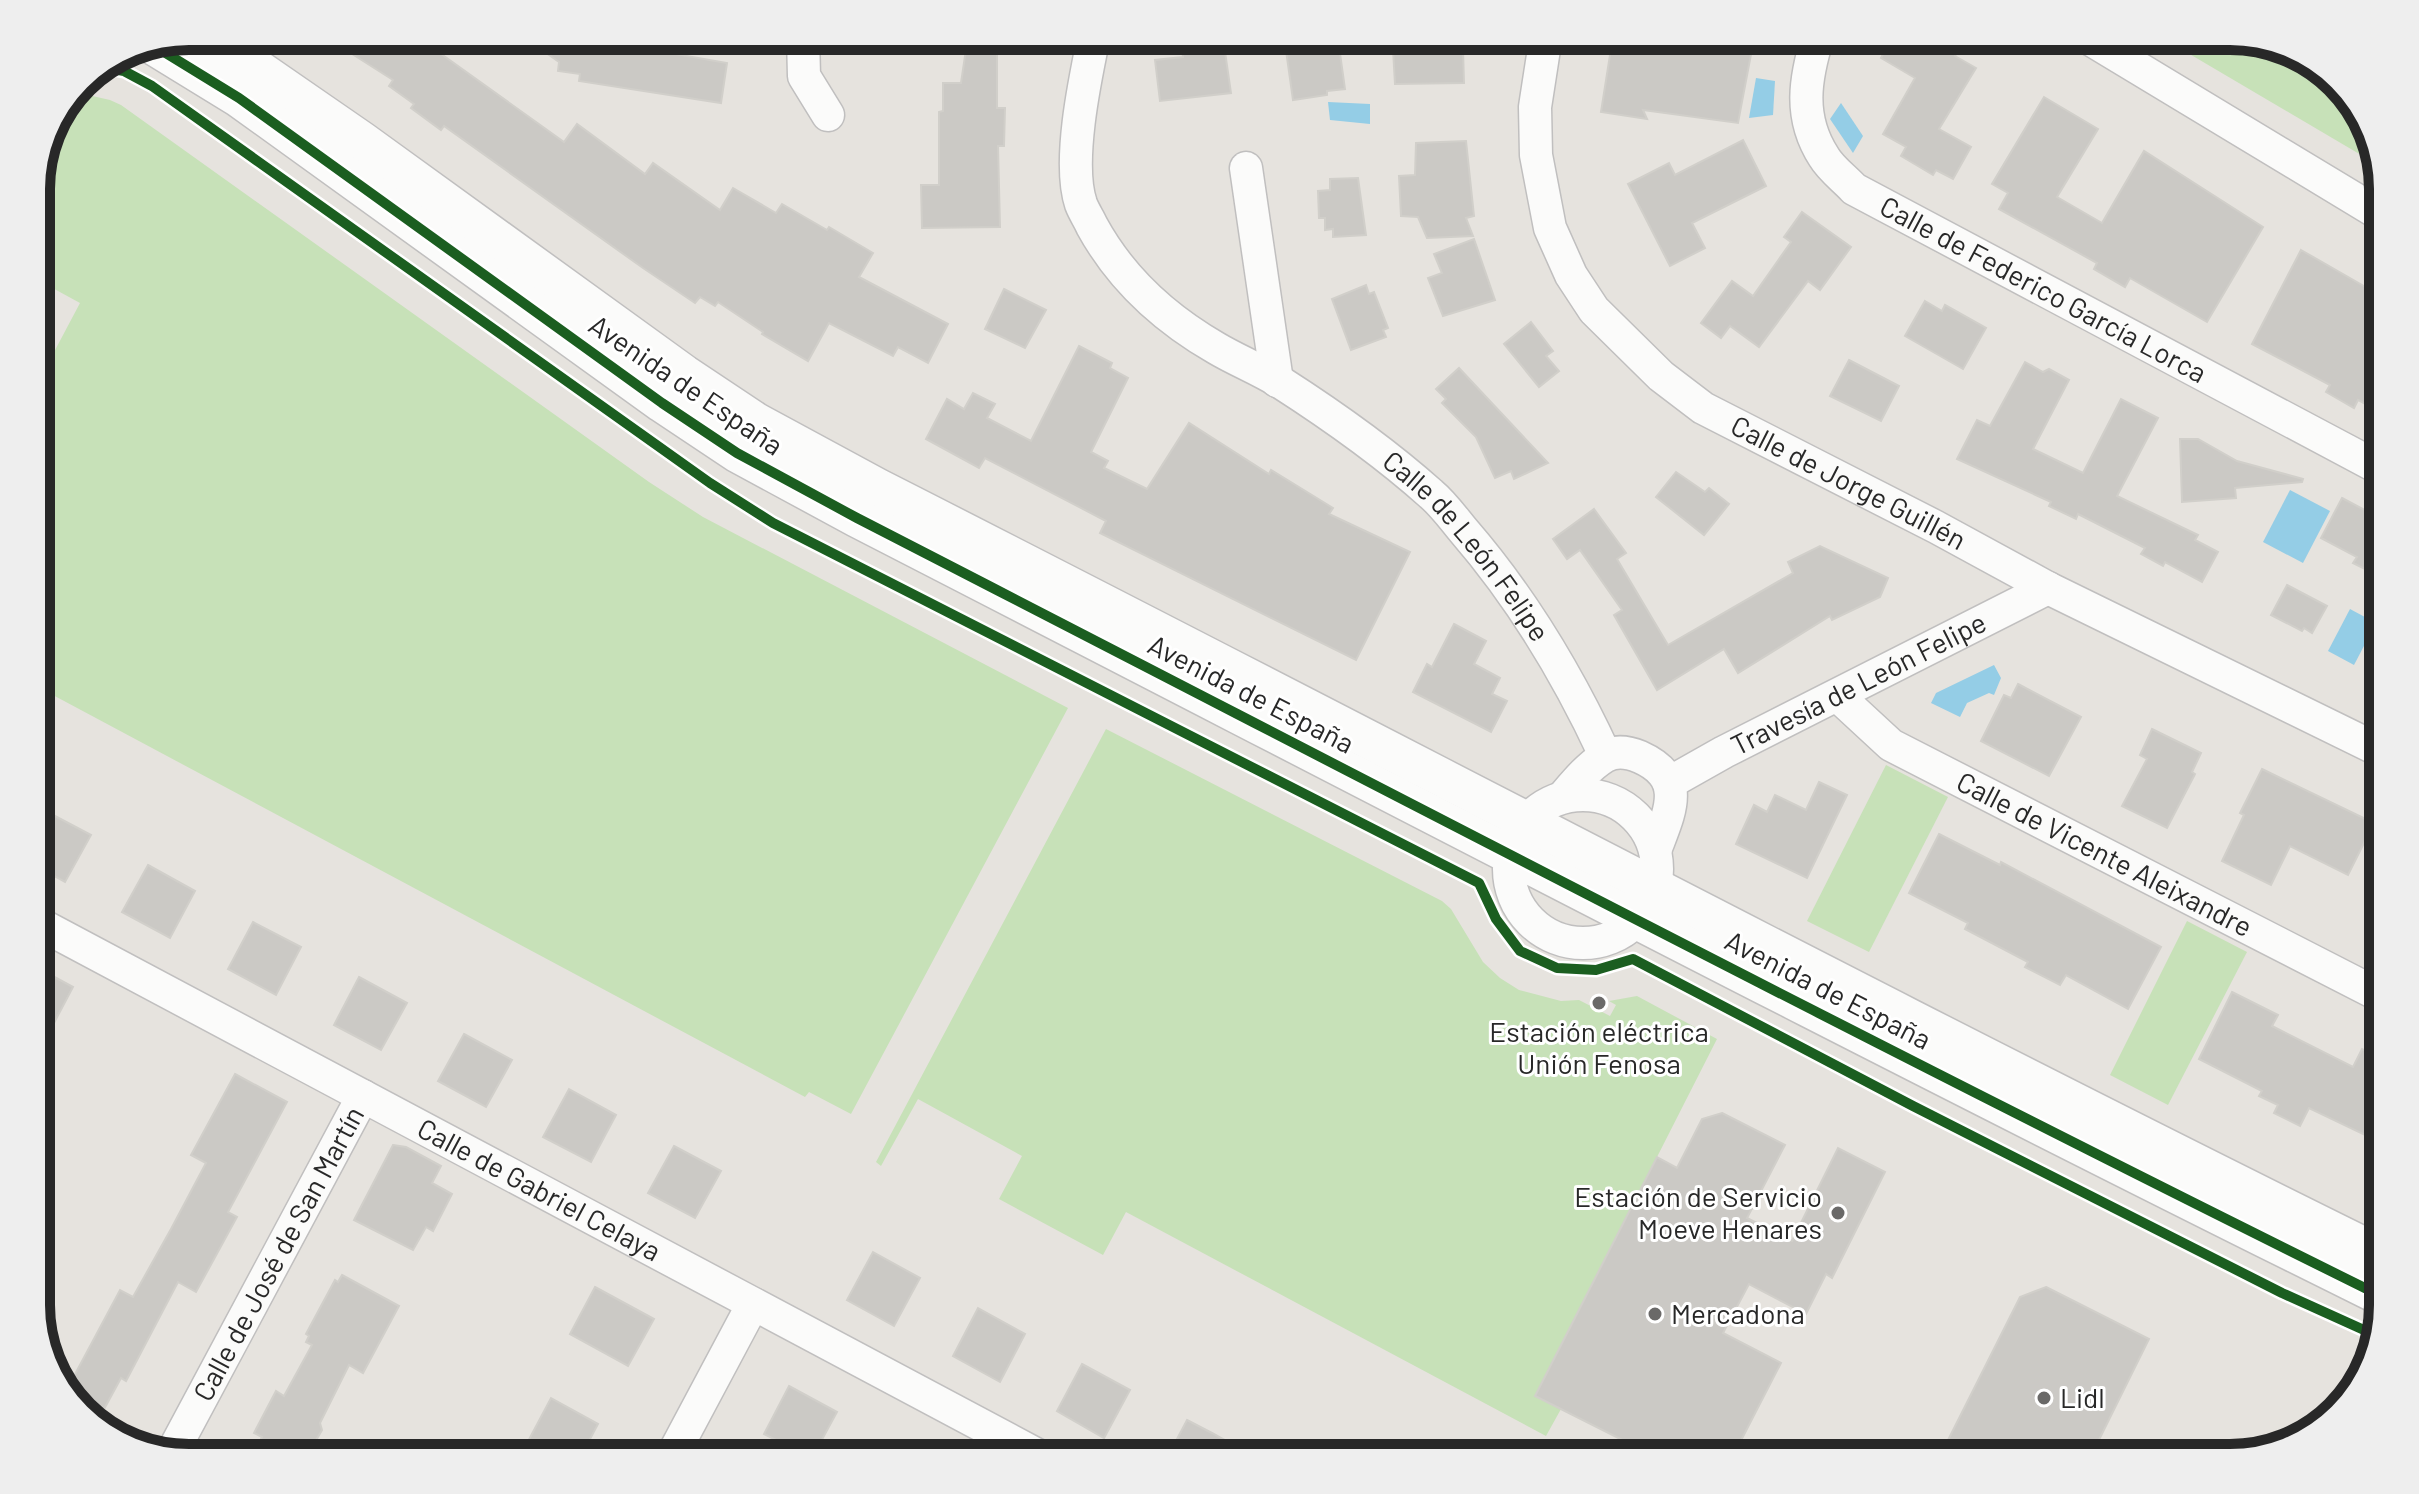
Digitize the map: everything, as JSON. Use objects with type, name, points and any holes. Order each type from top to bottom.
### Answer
[{"type":"street","name":"Avenida de España","points":[[233,50],[671,365],[756,422],[1517,837]]},
{"type":"street","points":[[803,50],[804,76],[828,115]]},
{"type":"street","name":"Calle de León Felipe","points":[[1091,50],[1077,151],[1081,204],[1107,253],[1143,295],[1169,319],[1277,381],[1364,439],[1434,496],[1489,560],[1548,648],[1605,755]]},
{"type":"street","name":"Calle de Jorge Guillén","points":[[1544,50],[1535,107],[1536,155],[1550,228],[1571,275],[1594,310],[1661,376],[1703,408],[2048,588],[2369,745]]},
{"type":"street","name":"Calle de Federico García Lorca","points":[[1814,50],[1804,101],[1809,127],[1824,159],[1854,189],[2369,463]]},
{"type":"street","points":[[2108,50],[2369,208]]},
{"type":"street","name":"Avenida de España","points":[[165,53],[239,98],[662,403],[737,453],[857,518],[1517,837],[1648,904],[2143,1137],[2369,1249]]},
{"type":"street","points":[[1246,168],[1277,381]]},
{"type":"street","name":"Travesía de León Felipe","points":[[1669,783],[1724,752],[2048,588]]},
{"type":"street","name":"Calle de Vicente Aleixandre","points":[[1838,696],[1891,745],[2369,990]]},
{"type":"street","points":[[1563,797],[1605,755],[1618,752],[1640,757],[1662,771],[1672,798],[1656,848]]},
{"type":"street","points":[[1586,794],[1609,799],[1630,810],[1645,827],[1656,848],[1659,869],[1648,904],[1622,933],[1596,943],[1564,941],[1540,930],[1522,911],[1510,885],[1517,837],[1542,806],[1563,797],[1586,794]]},
{"type":"street","name":"Avenida de España","points":[[1648,904],[2126,1170],[2369,1290]]},
{"type":"street","name":"Calle de Gabriel Celaya","points":[[50,929],[1017,1444]]},
{"type":"street","name":"Calle de José de San Martín","points":[[177,1443],[363,1096]]},
{"type":"street","points":[[678,1444],[753,1304]]},
{"type":"green space","points":[[2183,50],[2248,51],[2299,69],[2328,91],[2340,105],[2362,145],[2365,157]]},
{"type":"green space","points":[[88,95],[121,105],[649,482],[703,517],[1068,708],[851,1114],[809,1092],[805,1097],[50,693],[50,360],[80,303],[50,287],[50,180],[64,128]]},
{"type":"green space","points":[[1106,729],[1442,901],[1451,909],[1483,962],[1519,990],[1561,1001],[1579,1000],[1610,1016],[1616,1005],[1609,1001],[1637,996],[1717,1039],[1536,1395],[1561,1409],[1546,1436],[1126,1212],[1103,1255],[999,1199],[1022,1156],[918,1099],[881,1166],[876,1162]]},
{"type":"green space","points":[[1886,765],[1948,797],[1869,952],[1807,921]]},
{"type":"green space","points":[[2187,921],[2247,952],[2168,1105],[2110,1075]]},
{"type":"water","points":[[1756,78],[1775,81],[1773,115],[1749,118]]},
{"type":"water","points":[[1328,102],[1370,104],[1370,124],[1330,120]]},
{"type":"water","points":[[1841,103],[1863,136],[1853,153],[1830,119]]},
{"type":"water","points":[[2290,490],[2330,511],[2303,563],[2263,542]]},
{"type":"water","points":[[2350,609],[2369,619],[2369,636],[2354,665],[2328,651]]},
{"type":"water","points":[[1994,665],[2001,678],[1994,695],[1989,693],[1967,703],[1960,717],[1931,703],[1936,693]]},
{"type":"building","points":[[346,50],[436,50],[564,142],[577,124],[645,174],[653,163],[720,210],[733,188],[776,213],[782,204],[873,253],[859,277],[948,324],[928,363],[898,347],[893,356],[829,323],[808,361],[762,334],[718,302],[715,306],[700,297],[695,303],[643,268],[444,126],[441,130],[411,108],[414,104],[389,86],[393,80]]},
{"type":"building","points":[[542,50],[653,50],[727,63],[721,103],[579,81],[580,74],[558,71],[559,62]]},
{"type":"building","points":[[966,50],[997,50],[997,108],[1005,108],[1004,146],[998,146],[1000,227],[922,228],[921,185],[939,185],[939,112],[943,111],[943,83],[961,83]]},
{"type":"building","points":[[1182,50],[1225,50],[1231,93],[1160,101],[1155,60],[1183,57]]},
{"type":"building","points":[[1286,50],[1340,50],[1345,89],[1293,100]]},
{"type":"building","points":[[1393,50],[1463,50],[1464,83],[1395,84]]},
{"type":"building","points":[[1611,50],[1752,50],[1738,123],[1643,110],[1647,119],[1601,112]]},
{"type":"building","points":[[1885,50],[1959,50],[1955,56],[1976,68],[1939,129],[1971,147],[1953,179],[1936,170],[1933,175],[1901,156],[1906,147],[1883,134],[1915,78],[1881,58]]},
{"type":"building","points":[[2044,97],[2098,129],[2057,197],[2102,223],[2144,151],[2263,227],[2207,322],[2130,278],[2125,287],[2094,269],[2097,263],[1999,209],[2008,193],[1992,184]]},
{"type":"building","points":[[1743,140],[1766,186],[1692,223],[1705,248],[1670,266],[1628,184],[1669,163],[1675,175]]},
{"type":"building","points":[[1466,141],[1474,216],[1466,218],[1473,236],[1427,238],[1418,217],[1401,216],[1399,176],[1415,175],[1416,143]]},
{"type":"building","points":[[1358,178],[1366,235],[1333,237],[1333,229],[1325,230],[1325,218],[1319,218],[1318,191],[1330,190],[1330,179]]},
{"type":"building","points":[[1802,212],[1851,247],[1820,290],[1808,281],[1759,347],[1730,326],[1721,338],[1701,323],[1732,281],[1753,296],[1791,242],[1784,237]]},
{"type":"building","points":[[1474,239],[1495,300],[1443,316],[1428,278],[1442,273],[1434,254]]},
{"type":"building","points":[[2301,250],[2369,289],[2369,406],[2358,400],[2354,408],[2326,392],[2330,385],[2252,344]]},
{"type":"building","points":[[1366,285],[1369,294],[1374,292],[1388,328],[1383,330],[1386,337],[1351,350],[1332,299]]},
{"type":"building","points":[[1004,289],[1046,310],[1025,348],[985,329]]},
{"type":"building","points":[[1925,301],[1942,311],[1945,305],[1986,328],[1963,369],[1905,336]]},
{"type":"building","points":[[1531,322],[1553,351],[1546,356],[1559,371],[1539,387],[1504,344]]},
{"type":"building","points":[[1079,346],[1112,363],[1110,368],[1128,378],[1091,452],[1108,461],[1104,468],[1147,489],[1189,423],[1269,474],[1271,470],[1333,508],[1329,514],[1410,552],[1356,660],[1100,533],[1106,521],[985,458],[979,468],[926,439],[947,399],[964,409],[973,393],[995,404],[987,418],[1031,441]]},
{"type":"building","points":[[1849,360],[1899,386],[1881,421],[1830,396]]},
{"type":"building","points":[[2025,362],[2043,372],[2049,369],[2069,380],[2033,449],[2083,473],[2121,399],[2158,418],[2117,496],[2198,535],[2195,540],[2218,552],[2202,582],[2165,562],[2163,566],[2141,554],[2145,548],[2078,514],[2076,519],[2049,506],[2051,502],[1957,459],[1977,420],[1990,426]]},
{"type":"building","points":[[1459,368],[1548,463],[1514,479],[1511,471],[1495,478],[1476,437],[1442,403],[1446,399],[1436,389]]},
{"type":"building","points":[[2180,439],[2198,439],[2237,461],[2303,479],[2302,482],[2235,488],[2236,498],[2182,502]]},
{"type":"building","points":[[1676,472],[1705,492],[1709,488],[1729,504],[1704,535],[1656,497]]},
{"type":"building","points":[[2342,498],[2369,512],[2369,571],[2353,563],[2357,557],[2321,538]]},
{"type":"building","points":[[1594,509],[1626,553],[1617,559],[1668,645],[1793,573],[1788,562],[1820,546],[1888,578],[1880,597],[1832,620],[1830,616],[1738,673],[1724,649],[1657,690],[1614,615],[1622,610],[1580,550],[1567,559],[1553,539]]},
{"type":"building","points":[[2287,585],[2327,606],[2312,633],[2271,615]]},
{"type":"building","points":[[1454,624],[1486,641],[1474,664],[1500,678],[1492,694],[1507,701],[1491,732],[1413,692],[1427,664],[1432,667]]},
{"type":"building","points":[[2018,684],[2081,717],[2049,776],[1981,741],[2004,695],[2011,698]]},
{"type":"building","points":[[2152,729],[2201,753],[2192,772],[2195,774],[2167,828],[2122,806],[2147,759],[2140,755]]},
{"type":"building","points":[[2262,769],[2369,821],[2369,833],[2348,875],[2290,846],[2271,885],[2222,861],[2244,815],[2240,813]]},
{"type":"building","points":[[1819,782],[1847,795],[1807,878],[1736,844],[1754,805],[1767,812],[1775,795],[1806,810]]},
{"type":"building","points":[[50,813],[91,835],[65,882],[50,874]]},
{"type":"building","points":[[1939,834],[2000,865],[2001,862],[2161,947],[2128,1009],[2066,975],[2060,985],[2025,967],[2028,962],[1965,929],[1968,923],[1909,893]]},
{"type":"building","points":[[148,865],[195,891],[170,938],[122,912]]},
{"type":"building","points":[[253,922],[301,947],[276,995],[228,969]]},
{"type":"building","points":[[50,975],[73,987],[50,1031]]},
{"type":"building","points":[[359,977],[407,1003],[381,1050],[334,1025]]},
{"type":"building","points":[[2232,992],[2278,1015],[2272,1026],[2353,1067],[2362,1049],[2369,1052],[2369,1127],[2365,1135],[2309,1108],[2300,1126],[2274,1113],[2278,1105],[2259,1096],[2262,1091],[2199,1059]]},
{"type":"building","points":[[464,1034],[512,1060],[486,1107],[438,1081]]},
{"type":"building","points":[[235,1074],[287,1102],[228,1212],[237,1217],[196,1292],[178,1282],[126,1381],[121,1378],[102,1413],[72,1380],[120,1290],[133,1297],[206,1163],[191,1155]]},
{"type":"building","points":[[569,1089],[616,1115],[591,1162],[543,1137]]},
{"type":"building","name":"Mercadona","points":[[1722,1113],[1785,1145],[1747,1218],[1792,1241],[1838,1148],[1885,1172],[1832,1278],[1826,1274],[1806,1314],[1749,1284],[1723,1333],[1781,1363],[1739,1444],[1630,1444],[1535,1396],[1657,1157],[1677,1168],[1702,1119]]},
{"type":"building","points":[[393,1145],[406,1147],[441,1166],[432,1183],[452,1194],[433,1231],[426,1227],[413,1250],[354,1220]]},
{"type":"building","points":[[674,1146],[721,1171],[695,1218],[648,1193]]},
{"type":"building","points":[[873,1252],[920,1278],[894,1326],[847,1300]]},
{"type":"building","points":[[342,1275],[399,1306],[363,1373],[349,1365],[320,1423],[322,1430],[314,1444],[258,1444],[262,1437],[254,1433],[276,1391],[284,1396],[312,1345],[306,1342],[309,1336],[306,1334],[335,1280],[338,1282]]},
{"type":"building","points":[[595,1287],[654,1319],[628,1366],[570,1334]]},
{"type":"building","name":"Lidl","points":[[2046,1287],[2149,1339],[2097,1444],[1946,1444],[2020,1297]]},
{"type":"building","points":[[978,1308],[1025,1334],[1000,1382],[953,1356]]},
{"type":"building","points":[[1082,1364],[1130,1390],[1104,1438],[1057,1411]]},
{"type":"building","points":[[789,1386],[837,1412],[820,1444],[784,1444],[764,1434]]},
{"type":"building","points":[[551,1398],[598,1424],[587,1444],[527,1444]]},
{"type":"building","points":[[1187,1420],[1232,1444],[1174,1444]]},
{"type":"cycle path","points":[[165,53],[239,98],[662,403],[737,453],[857,518],[1618,910],[2369,1290]]},
{"type":"cycle path","points":[[119,70],[152,86],[710,483],[773,523],[1479,883],[1496,919],[1520,951],[1557,968],[1596,970],[1633,959],[1913,1106],[2282,1293],[2366,1331]]},
{"type":"place","name":"Estación eléctrica Unión Fenosa","points":[[1599,1003]]},
{"type":"place","name":"Estación de Servicio Moeve Henares","points":[[1838,1213]]},
{"type":"place","name":"Mercadona","points":[[1655,1314]]},
{"type":"place","name":"Lidl","points":[[2044,1398]]}]
